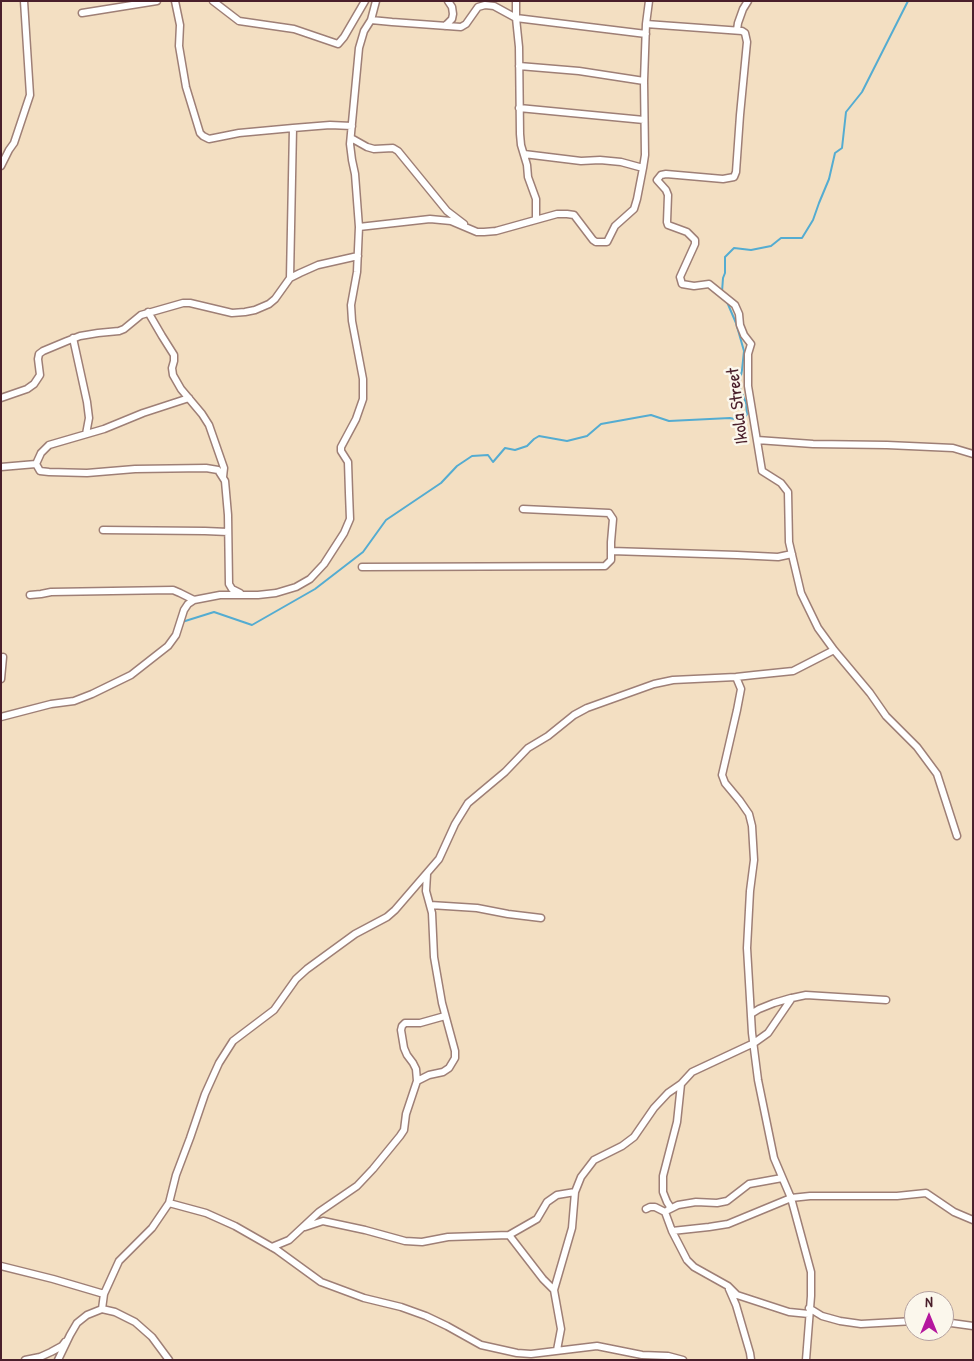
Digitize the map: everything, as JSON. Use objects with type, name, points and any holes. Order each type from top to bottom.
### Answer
[{"type":"street","points":[[1,166],[14,143],[30,95],[24,1]]},
{"type":"street","points":[[82,13],[157,1]]},
{"type":"street","points":[[175,1],[178,14],[180,57],[186,87],[200,133],[203,136],[209,139],[240,133],[293,128],[330,125],[352,126]]},
{"type":"street","points":[[213,1],[239,21],[294,29],[338,44],[365,1]]},
{"type":"street","points":[[1,717],[51,704],[74,701],[131,675],[168,646],[176,635],[184,610],[194,600],[220,595],[276,593],[296,587],[310,579],[324,564],[344,533],[350,519],[348,462],[341,451],[341,447],[356,419],[363,399],[363,379],[352,321],[351,305],[357,272],[358,227],[351,138],[359,48],[364,31],[371,20],[376,1]]},
{"type":"street","points":[[445,26],[452,19],[452,7],[448,1]]},
{"type":"street","points":[[516,1],[520,134],[528,177],[536,199],[536,220]]},
{"type":"street","points":[[358,227],[430,219],[451,222],[477,232],[496,231],[562,213],[574,215],[596,242],[607,242],[615,226],[634,209],[643,168],[645,155],[644,81],[646,24],[649,1]]},
{"type":"street","points":[[646,24],[737,30],[743,9],[748,1]]},
{"type":"street","points":[[371,20],[464,26],[480,5],[490,3],[516,18],[646,34]]},
{"type":"street","name":"Ikola Street","points":[[737,30],[745,33],[747,42],[736,172],[734,177],[722,179],[666,174],[661,175],[657,180],[668,195],[668,225],[687,232],[695,240],[695,244],[680,277],[682,284],[694,286],[709,284],[734,305],[739,314],[744,335],[751,344],[748,354],[748,386],[762,471],[781,483],[788,492],[789,542],[802,593],[818,628],[834,650],[870,693],[886,716],[917,747],[937,774],[956,836]]},
{"type":"street","points":[[519,66],[579,71],[644,81]]},
{"type":"street","points":[[519,108],[644,120]]},
{"type":"street","points":[[290,278],[293,128]]},
{"type":"street","points":[[351,138],[368,147],[393,148],[398,151],[446,211],[469,228]]},
{"type":"street","points":[[524,154],[581,161],[621,162],[643,168]]},
{"type":"street","points":[[1,398],[27,389],[34,384],[40,375],[38,359],[40,354],[73,338],[119,331],[141,315],[183,303],[232,313],[245,312],[269,304],[275,299],[290,278],[318,265],[358,256]]},
{"type":"street","points":[[148,312],[173,352],[175,358],[172,368],[173,376],[210,425],[224,468],[223,477],[228,515],[229,584],[232,589],[243,594]]},
{"type":"street","points":[[73,338],[87,402],[86,434]]},
{"type":"street","points":[[189,398],[104,429],[49,445],[40,453],[36,464],[40,471],[87,473],[135,469],[206,468],[218,470],[223,477]]},
{"type":"street","points":[[757,440],[813,444],[953,448],[973,454]]},
{"type":"street","points":[[1,467],[36,464]]},
{"type":"street","points":[[362,567],[605,566],[611,560],[613,519],[608,513],[523,509]]},
{"type":"street","points":[[103,530],[228,532]]},
{"type":"street","points":[[611,551],[738,554],[778,557],[792,554]]},
{"type":"street","points":[[30,595],[52,592],[173,590],[194,600]]},
{"type":"street","points":[[102,1309],[104,1294],[119,1261],[152,1228],[169,1203],[176,1175],[205,1094],[219,1063],[233,1042],[274,1010],[296,979],[307,969],[356,934],[395,910],[439,859],[455,824],[468,803],[505,772],[528,748],[548,736],[574,715],[587,708],[654,684],[673,680],[793,672],[834,650]]},
{"type":"street","points":[[1,679],[3,657]]},
{"type":"street","points":[[736,677],[741,689],[722,775],[725,783],[749,814],[752,826],[754,860],[750,891],[747,948],[751,1014],[758,1080],[774,1158],[791,1198],[811,1272],[806,1360]]},
{"type":"street","points":[[417,1081],[450,1068],[455,1058],[434,956],[432,913],[426,891],[427,874]]},
{"type":"street","points":[[430,905],[477,908],[541,918]]},
{"type":"street","points":[[751,1014],[774,1003],[806,995],[886,1000]]},
{"type":"street","points":[[558,1350],[561,1329],[554,1290],[572,1228],[575,1192],[580,1177],[594,1160],[622,1146],[634,1137],[654,1108],[692,1072],[754,1043],[768,1033],[792,998]]},
{"type":"street","points":[[272,1246],[289,1240],[319,1212],[357,1186],[400,1136],[404,1130],[406,1114],[417,1081],[416,1069],[404,1048],[402,1026],[405,1023],[420,1023],[446,1016]]},
{"type":"street","points":[[672,1208],[663,1192],[663,1176],[677,1122],[681,1084]]},
{"type":"street","points":[[665,1212],[672,1208],[696,1202],[717,1203],[727,1201],[749,1184],[782,1178]]},
{"type":"street","points":[[300,1229],[323,1221],[405,1241],[422,1242],[448,1237],[509,1236],[537,1219],[547,1202],[557,1195],[575,1192]]},
{"type":"street","points":[[672,1231],[728,1224],[791,1198],[810,1196],[897,1196],[926,1193],[954,1212],[973,1220]]},
{"type":"street","points":[[169,1203],[206,1213],[272,1246],[320,1282],[364,1298],[426,1316],[481,1345],[516,1353],[532,1354],[597,1346],[684,1360]]},
{"type":"street","points":[[646,1209],[656,1207],[665,1212],[672,1231],[687,1260],[694,1267],[728,1286],[741,1297],[789,1312],[809,1311],[840,1322],[861,1324],[904,1322]]},
{"type":"street","points":[[509,1236],[542,1279],[554,1290]]},
{"type":"street","points":[[1,1266],[104,1294]]},
{"type":"street","points":[[728,1286],[736,1305],[751,1360]]},
{"type":"street","points":[[58,1360],[77,1323],[86,1315],[102,1309],[116,1312],[136,1322],[152,1336],[170,1360]]},
{"type":"street","points":[[954,1323],[973,1326]]},
{"type":"street","points":[[25,1360],[40,1357],[62,1346],[70,1335]]},
{"type":"waterway","points":[[722,292],[725,257],[734,248],[751,250],[771,246],[781,238],[802,238],[813,220],[829,179],[835,153],[842,148],[846,112],[862,92],[908,1]]},
{"type":"waterway","points":[[182,622],[214,612],[252,625],[315,589],[363,552],[386,520],[441,483],[457,466],[472,456],[488,455],[493,462],[505,448],[515,450],[527,446],[539,436],[567,441],[587,436],[601,424],[651,415],[669,421],[730,418],[743,421],[747,414],[746,403],[739,386],[744,351],[736,323],[727,302]]}]
